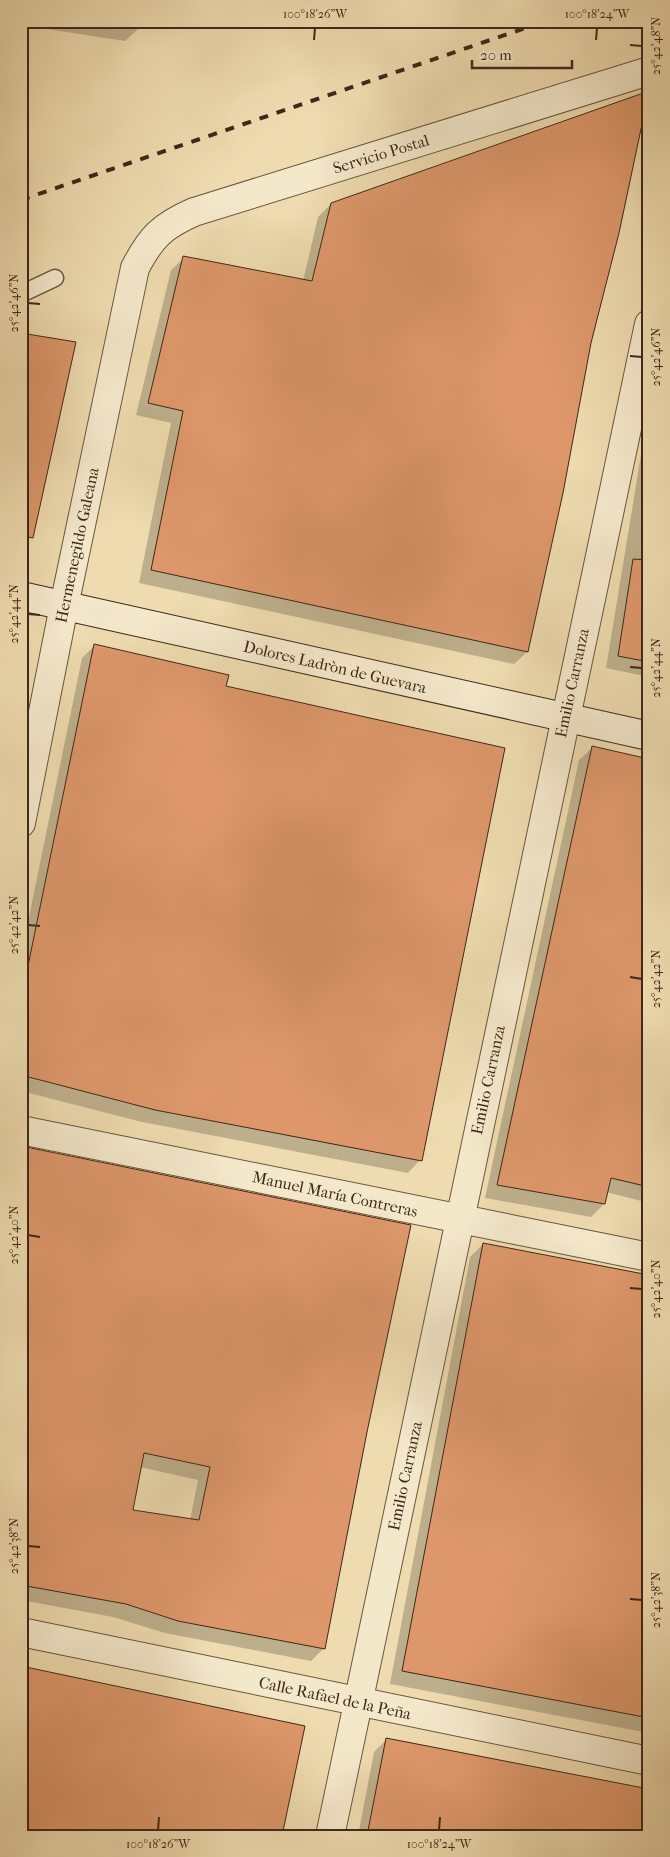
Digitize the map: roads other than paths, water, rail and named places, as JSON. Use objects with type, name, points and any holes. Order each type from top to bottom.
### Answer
[{"type":"street","name":"Servicio Postal","points":[[135,268],[147,244],[173,222],[194,212],[649,71]]},
{"type":"street","name":"Hermenegildo Galeana","points":[[21,823],[64,606],[135,268]]},
{"type":"street","name":"Emilio Carranza","points":[[330,1836],[356,1703],[649,324]]},
{"type":"street","name":"Dolores Ladròn de Guevara","points":[[21,596],[649,736]]},
{"type":"street","name":"Manuel María Contreras","points":[[21,1130],[649,1257]]},
{"type":"street","name":"Calle Rafael de la Peña","points":[[21,1632],[356,1703],[649,1761]]},
{"type":"lane","points":[[21,294],[55,278]]},
{"type":"railway","points":[[21,200],[546,21]]}]
